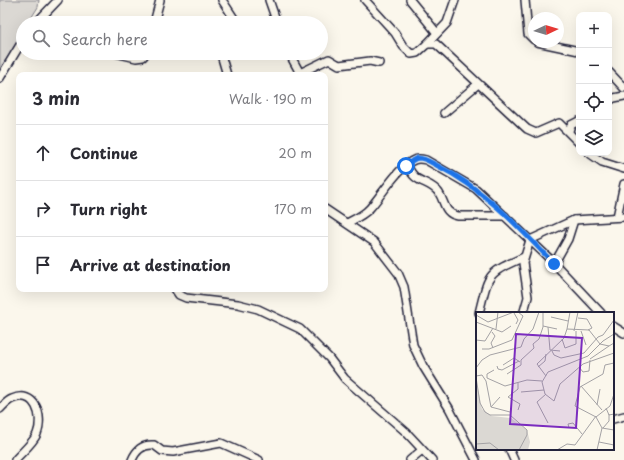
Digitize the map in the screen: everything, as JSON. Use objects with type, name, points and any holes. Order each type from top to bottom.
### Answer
[{"type":"street","points":[[43,16],[58,0]]},
{"type":"street","points":[[156,16],[160,0]]},
{"type":"street","points":[[222,0],[232,16]]},
{"type":"street","points":[[269,0],[275,16]]},
{"type":"street","points":[[365,0],[395,33],[403,46],[411,54],[417,53],[447,23],[455,0]]},
{"type":"street","points":[[410,0],[437,33]]},
{"type":"street","points":[[525,0],[528,34]]},
{"type":"street","points":[[427,44],[436,44],[441,47],[478,84],[527,129],[532,132],[541,131],[559,123],[576,139]]},
{"type":"street","points":[[564,48],[576,50]]},
{"type":"street","points":[[0,78],[16,52]]},
{"type":"street","points":[[223,60],[226,72]]},
{"type":"street","points":[[293,60],[299,72]]},
{"type":"street","points":[[304,72],[327,60]]},
{"type":"street","points":[[328,60],[339,65],[370,61],[379,63]]},
{"type":"street","points":[[612,75],[624,88]]},
{"type":"street","points":[[444,113],[478,84]]},
{"type":"street","points":[[612,99],[624,96]]},
{"type":"street","points":[[569,131],[571,125],[576,122]]},
{"type":"street","points":[[594,156],[602,162],[624,169]]},
{"type":"street","points":[[347,223],[364,214],[379,194],[407,164],[419,158],[442,168],[476,189],[530,240],[599,312]]},
{"type":"street","points":[[407,164],[414,177],[438,192],[445,207],[451,214],[458,216],[505,216]]},
{"type":"street","points":[[524,311],[529,301],[523,268],[524,257],[530,240],[574,220],[620,217],[624,184]]},
{"type":"street","points":[[328,211],[374,242],[398,273],[404,287],[413,345],[422,366],[449,408],[476,460]]},
{"type":"street","points":[[554,264],[568,239],[574,220]]},
{"type":"street","points":[[479,312],[486,286],[493,273],[524,257]]},
{"type":"street","points":[[177,292],[179,295],[186,298],[238,304],[258,308],[300,329],[329,358],[345,379],[406,432],[432,460]]},
{"type":"street","points":[[614,327],[624,333]]},
{"type":"street","points":[[0,409],[12,399],[19,397],[28,398],[36,403],[38,408],[39,418],[37,433],[15,460]]},
{"type":"street","points":[[614,419],[624,416]]},
{"type":"street","points":[[132,460],[137,451],[146,445],[154,444],[162,451],[173,452],[221,443],[259,460]]},
{"type":"street","points":[[410,460],[422,450]]},
{"type":"street","points":[[509,450],[514,460]]},
{"type":"shaded area","points":[[0,0],[39,0],[38,7],[32,16],[16,16],[16,43],[0,69]]},
{"type":"route","points":[[406,166],[414,159],[419,158],[426,160],[476,189],[554,264]]}]
